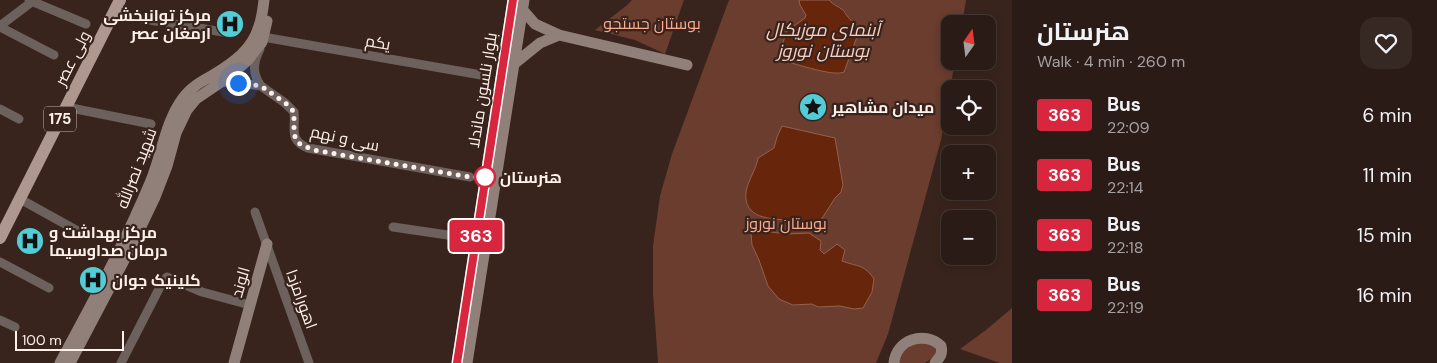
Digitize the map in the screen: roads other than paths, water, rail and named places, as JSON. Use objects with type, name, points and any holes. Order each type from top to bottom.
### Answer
[{"type":"main road","name":"ولی عصر","points":[[0,238],[120,0]]},
{"type":"main road","points":[[260,38],[259,26],[264,0]]},
{"type":"main road","points":[[260,38],[270,0]]},
{"type":"main road","name":"بلوار نلسون ماندلا","points":[[457,363],[513,0]]},
{"type":"main road","points":[[523,5],[535,24],[559,35],[687,65]]},
{"type":"main road","name":"بلوار نلسون ماندلا","points":[[467,363],[523,5]]},
{"type":"main road","points":[[514,64],[540,42],[559,35]]},
{"type":"main road","name":"شهید نصرالله","points":[[70,363],[130,250],[155,197],[183,116],[196,99],[247,61],[260,38]]},
{"type":"main road","name":"شهید نصرالله","points":[[60,363],[119,252],[151,181],[168,129],[179,105],[192,88],[231,64],[250,44],[260,38]]},
{"type":"main road","name":"الوند","points":[[234,363],[268,244]]},
{"type":"main road","points":[[893,362],[903,344],[919,337],[932,339],[941,346],[941,356],[935,363]]},
{"type":"street","points":[[54,55],[0,26],[31,1],[86,24]]},
{"type":"street","points":[[113,14],[229,34]]},
{"type":"street","points":[[260,38],[261,47],[254,65],[255,74],[261,86]]},
{"type":"street","name":"یکم","points":[[260,38],[487,76]]},
{"type":"street","name":"سی و نهم","points":[[221,82],[261,86],[285,103],[293,110],[295,137],[298,142],[313,150],[470,177]]},
{"type":"street","points":[[66,107],[151,124]]},
{"type":"street","points":[[0,109],[19,119]]},
{"type":"street","points":[[20,198],[85,235]]},
{"type":"street","points":[[255,212],[268,244]]},
{"type":"street","points":[[393,227],[475,239]]},
{"type":"street","name":"اهورامزدا","points":[[268,244],[309,363]]},
{"type":"street","points":[[0,262],[49,288]]},
{"type":"street","points":[[121,363],[162,283],[167,277],[202,292],[250,305]]},
{"type":"street","points":[[0,320],[15,327]]},
{"type":"water","name":"آبنمای موزیکال بوستان نوروز","points":[[799,0],[829,0],[843,10],[857,26],[858,34],[844,72],[824,72],[781,59],[781,48],[787,31],[805,18],[806,15]]},
{"type":"water","points":[[782,126],[835,138],[843,185],[841,192],[821,220],[805,222],[767,218],[760,216],[749,208],[746,201],[748,183],[758,158],[774,148]]},
{"type":"water","points":[[755,230],[787,234],[809,233],[821,241],[820,250],[824,254],[837,244],[845,250],[842,261],[864,268],[874,279],[872,292],[863,308],[818,307],[812,304],[793,305],[779,299],[768,286],[752,245],[751,233]]},
{"type":"place","name":"مرکز توانبخشی ارمغان عصر","points":[[230,24]]},
{"type":"place","name":"میدان مشاهیر","points":[[813,107]]},
{"type":"place","name":"هنرستان","points":[[485,177]]},
{"type":"place","name":"مرکز بهداشت و درمان صداوسیما","points":[[30,241]]},
{"type":"place","name":"کلینیک جوان","points":[[93,280]]},
{"type":"park label","name":"بوستان جستجو","points":[[652,23]]},
{"type":"park label","name":"بوستان نوروز","points":[[786,223]]}]
